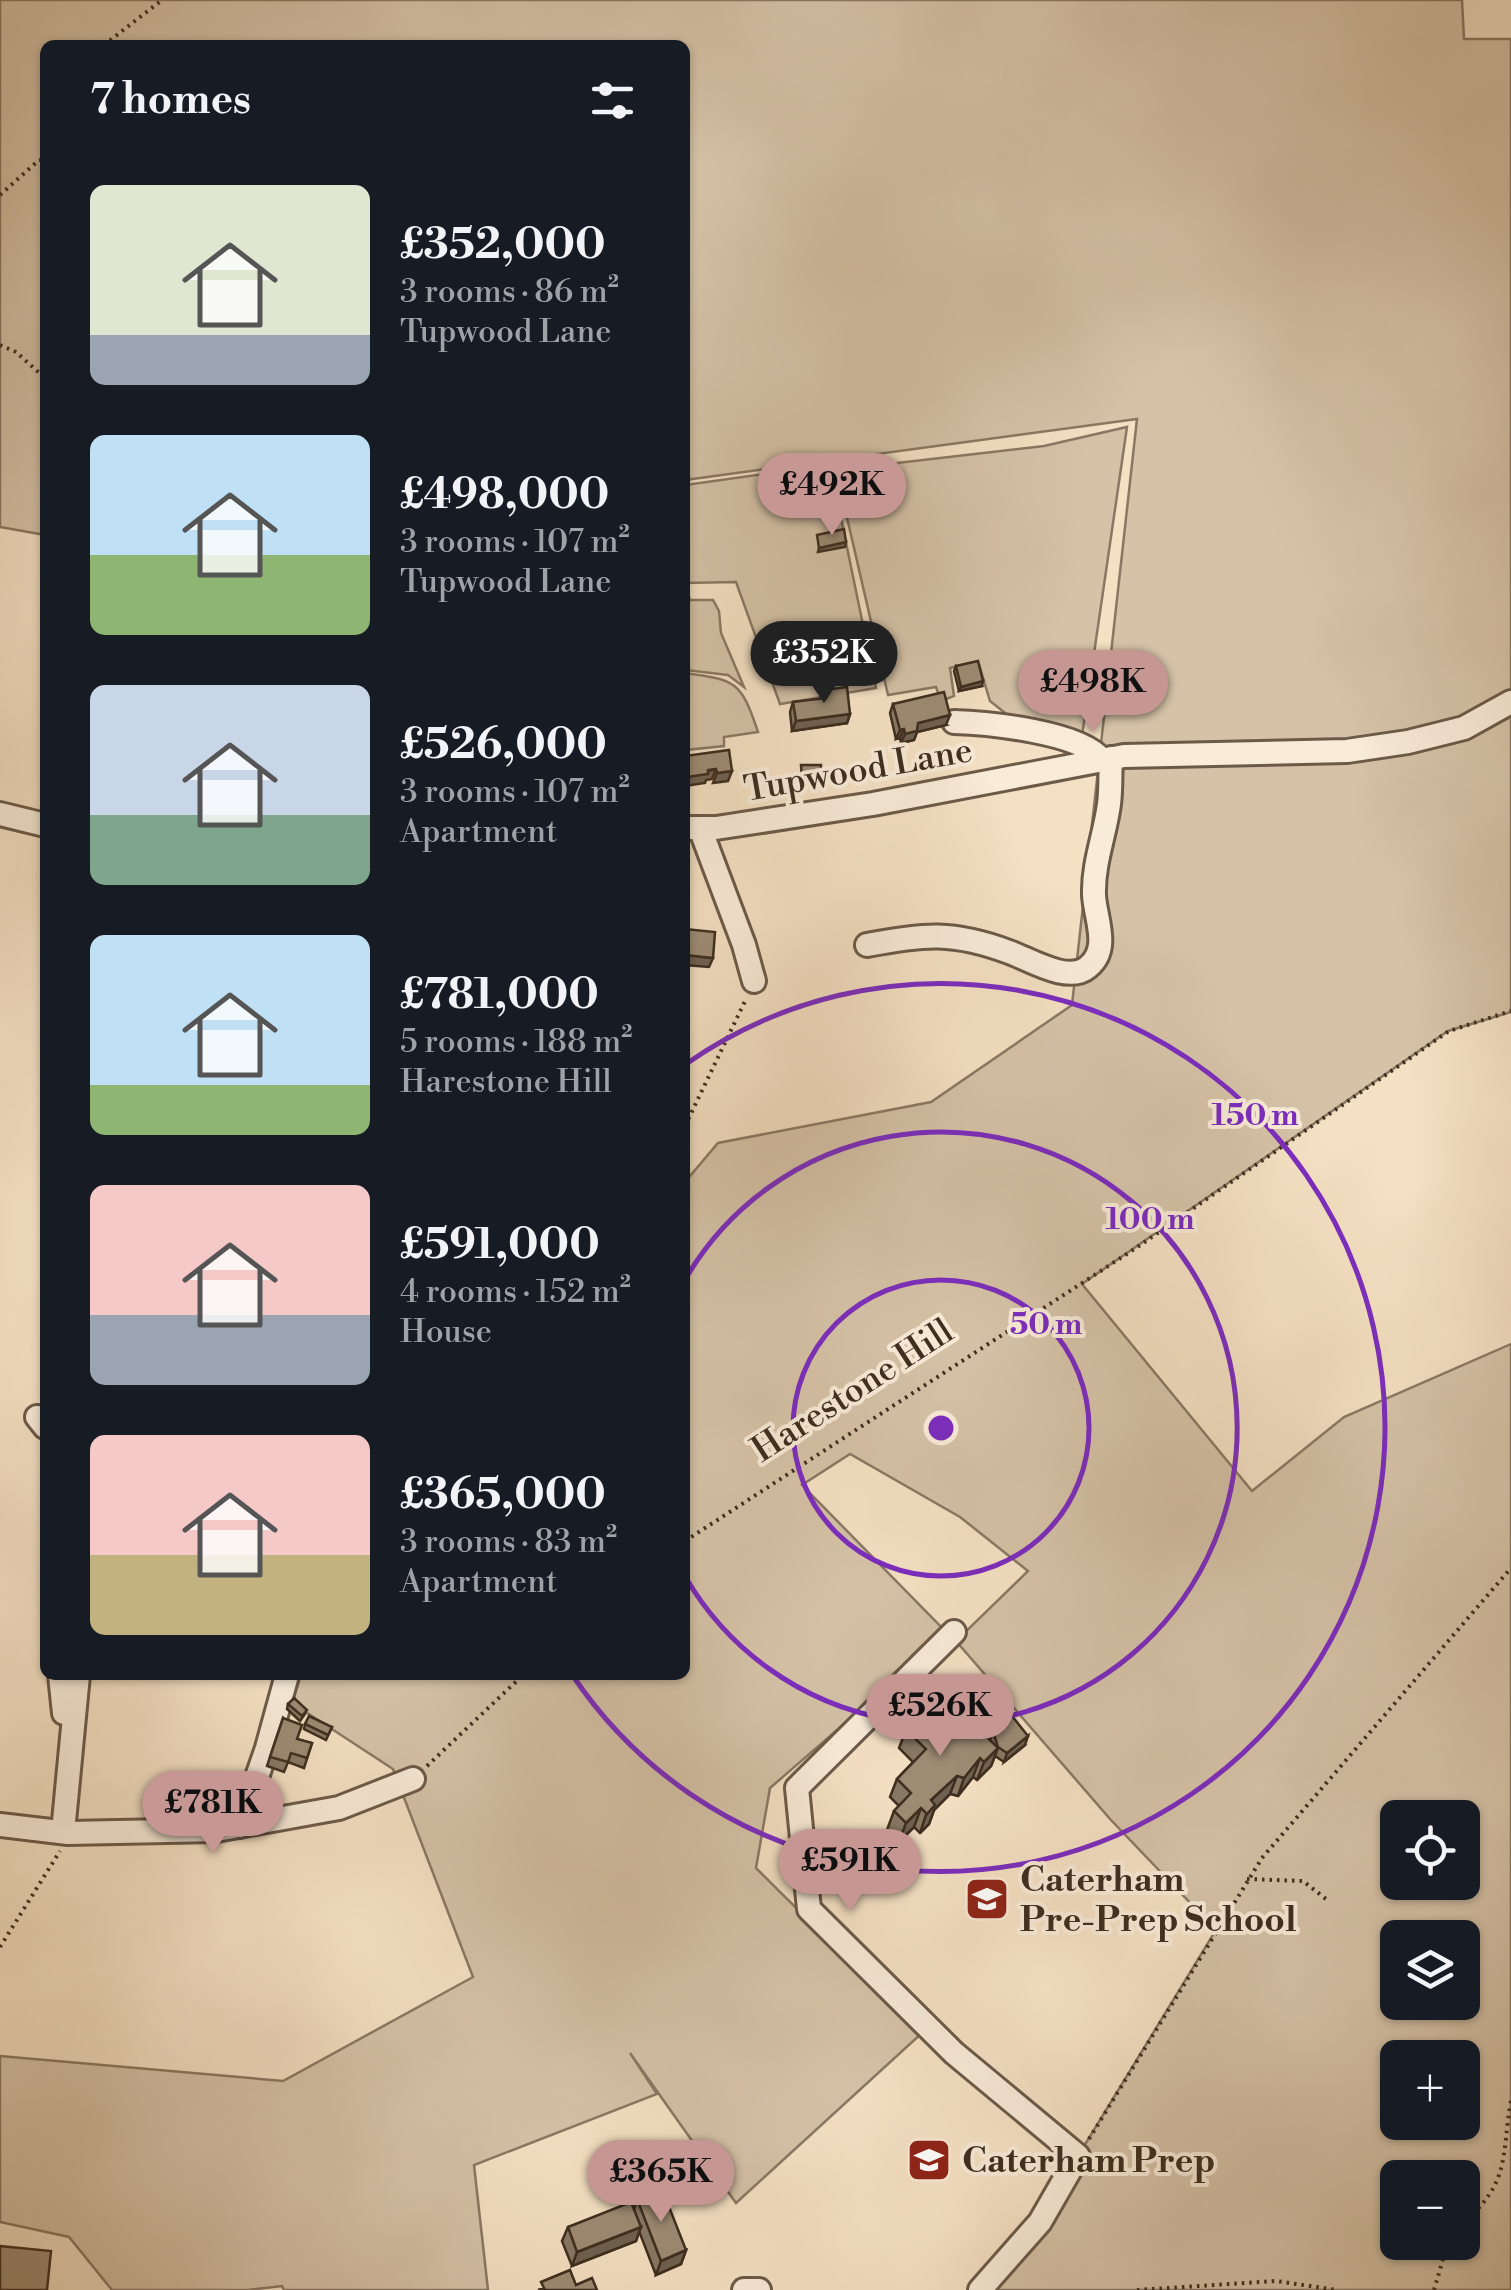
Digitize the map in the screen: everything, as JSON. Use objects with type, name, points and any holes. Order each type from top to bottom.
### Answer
[{"type":"street","name":"Tupwood Lane","points":[[692,828],[874,804],[1106,759],[1347,751],[1408,742],[1464,728],[1511,702]]},
{"type":"street","points":[[866,945],[922,934],[950,936],[988,944],[1059,972],[1078,972],[1090,967],[1100,943],[1094,898],[1095,866],[1109,805],[1106,759],[1077,744],[1010,725],[954,722]]},
{"type":"street","points":[[0,814],[40,825]]},
{"type":"street","points":[[692,828],[744,945],[754,981]]},
{"type":"street","points":[[954,1632],[798,1788],[808,1909],[954,2052],[1078,2156],[1040,2222],[980,2290]]},
{"type":"street","points":[[61,1680],[64,1704],[62,1832]]},
{"type":"street","points":[[62,1832],[77,1680]]},
{"type":"street","points":[[240,1826],[286,1680]]},
{"type":"street","points":[[0,1824],[62,1832],[216,1830],[339,1808],[412,1779]]},
{"type":"street","points":[[744,2290],[758,2290]]},
{"type":"path","points":[[110,40],[162,0]]},
{"type":"path","points":[[0,195],[40,161]]},
{"type":"path","points":[[0,345],[16,352],[40,374]]},
{"type":"path","points":[[690,1115],[754,981]]},
{"type":"path","name":"Harestone Hill","points":[[690,1537],[1136,1248],[1448,1031],[1511,1011]]},
{"type":"path","points":[[1078,2156],[1247,1879],[1511,1568]]},
{"type":"path","points":[[412,1779],[518,1680]]},
{"type":"path","points":[[0,1947],[25,1911],[62,1832]]},
{"type":"path","points":[[1247,1879],[1302,1881],[1326,1899]]},
{"type":"path","points":[[1480,2207],[1492,2195],[1501,2174],[1511,2100]]},
{"type":"path","points":[[1434,2290],[1443,2260]]},
{"type":"path","points":[[1137,2290],[1276,2282],[1337,2290]]},
{"type":"shaded area","points":[[0,0],[1462,0],[1464,39],[1511,39],[1511,1012],[1448,1031],[1082,1284],[1252,1491],[1344,1417],[1511,1344],[1511,2290],[979,2290],[1078,2156],[1216,1930],[1110,1819],[956,1641],[1028,1571],[960,1517],[850,1454],[802,1485],[948,1634],[770,1788],[756,1868],[922,2033],[736,2203],[630,2053],[657,2094],[474,2165],[488,2290],[284,2290],[282,2286],[248,2290],[112,2290],[69,2237],[0,2222],[0,2056],[283,2081],[473,1977],[393,1769],[292,1703],[299,1680],[690,1680],[690,1176],[718,1143],[931,1102],[1072,1005],[1137,419],[690,479],[690,40],[40,40],[40,534],[0,527]]},
{"type":"shaded area","points":[[1127,427],[1082,736],[1009,716],[990,701],[978,661],[950,668],[954,696],[941,701],[936,687],[888,695],[836,470],[1044,446]]},
{"type":"shaded area","points":[[830,465],[876,688],[780,704],[736,582],[690,583],[690,484]]},
{"type":"shaded area","points":[[690,600],[713,600],[719,611],[721,633],[744,687],[728,675],[690,671]]},
{"type":"shaded area","points":[[690,674],[726,681],[747,702],[758,732],[724,737],[724,746],[690,749]]},
{"type":"building","points":[[844,529],[846,542],[819,548],[817,535]]},
{"type":"building","points":[[978,661],[983,681],[961,687],[956,666]]},
{"type":"building","points":[[847,687],[850,714],[796,721],[793,702],[826,698],[824,690]]},
{"type":"building","points":[[944,692],[950,715],[918,723],[917,731],[905,734],[904,729],[900,730],[893,704]]},
{"type":"building","points":[[729,750],[732,771],[708,770],[708,774],[690,777],[690,755]]},
{"type":"building","points":[[801,765],[821,765],[821,779],[802,780]]},
{"type":"building","points":[[690,930],[715,932],[713,958],[690,956]]},
{"type":"building","points":[[294,1698],[307,1710],[302,1716],[288,1704]]},
{"type":"building","points":[[932,1704],[957,1730],[969,1719],[998,1748],[984,1762],[980,1758],[964,1778],[957,1776],[931,1800],[935,1805],[927,1814],[921,1808],[906,1823],[894,1811],[911,1793],[897,1779],[926,1749],[906,1730]]},
{"type":"building","points":[[309,1716],[332,1727],[328,1735],[305,1724]]},
{"type":"building","points":[[1012,1716],[1028,1736],[1007,1753],[998,1747],[993,1732]]},
{"type":"building","points":[[283,1718],[302,1725],[297,1739],[312,1743],[307,1758],[291,1753],[288,1762],[270,1757]]},
{"type":"building","points":[[662,2189],[686,2250],[661,2261],[637,2199]]},
{"type":"building","points":[[631,2202],[641,2227],[577,2252],[568,2227]]},
{"type":"building","points":[[0,2246],[51,2251],[47,2290],[0,2290]]},
{"type":"building","points":[[570,2270],[576,2285],[592,2278],[597,2290],[538,2290],[544,2288],[541,2282]]},
{"type":"place","name":"Caterham Pre-Prep School","points":[[987,1899]]},
{"type":"place","name":"Caterham Prep","points":[[929,2160]]}]
